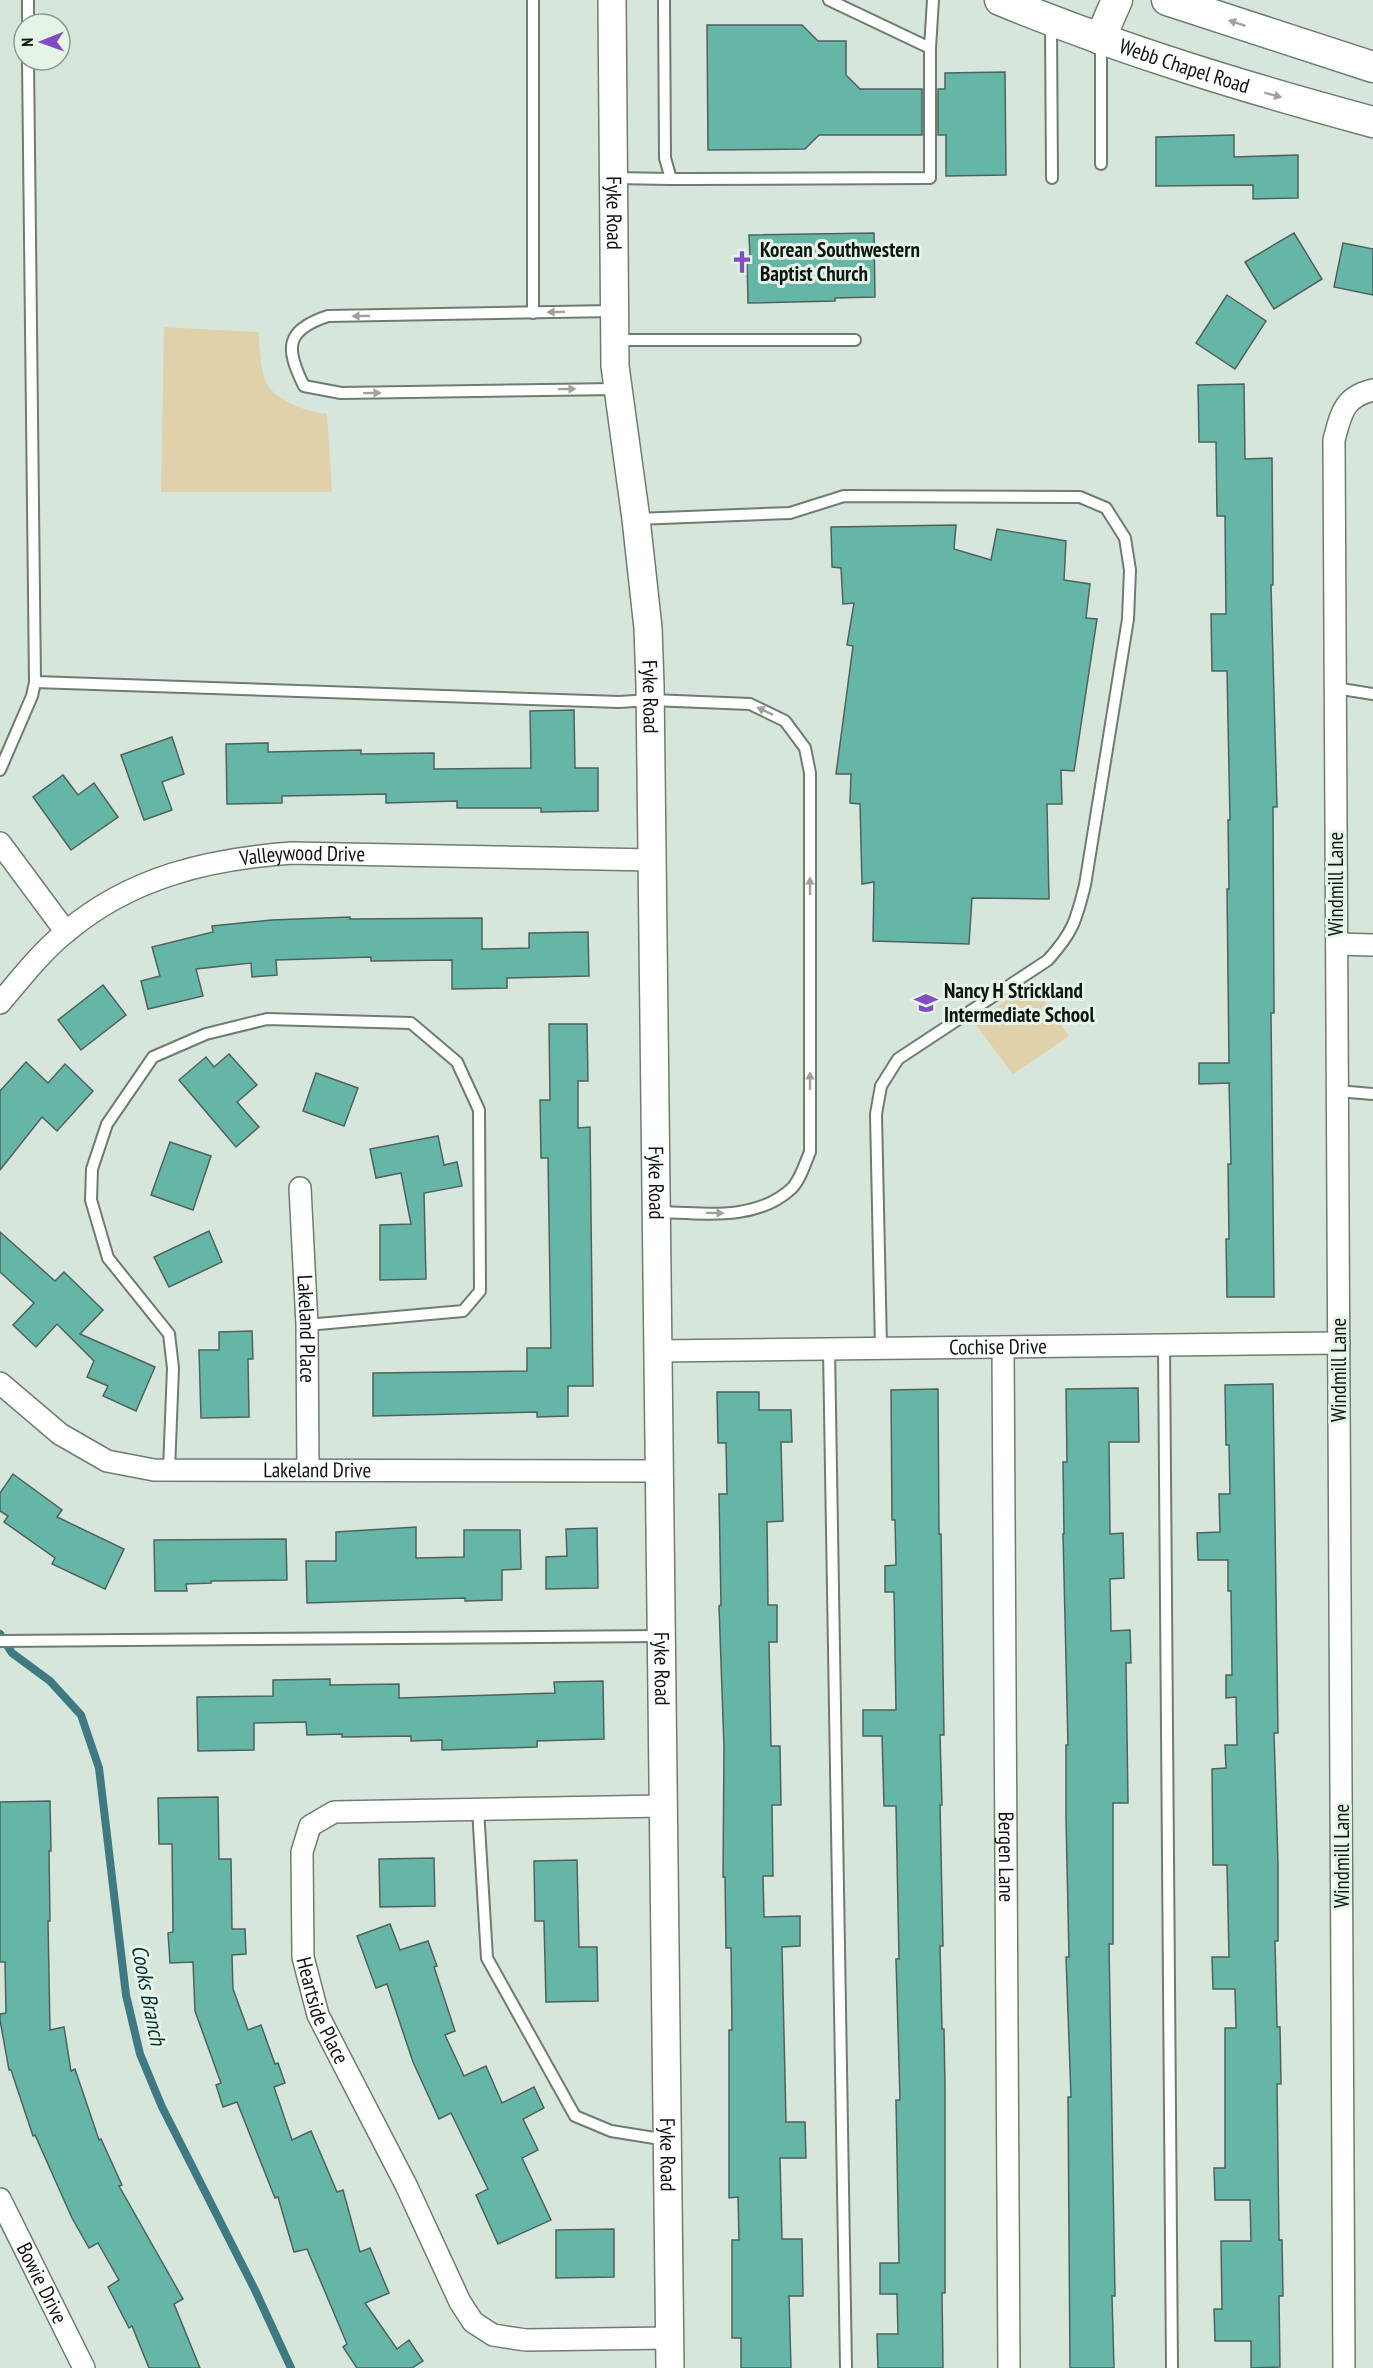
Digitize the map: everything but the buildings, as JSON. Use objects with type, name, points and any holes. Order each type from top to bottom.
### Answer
[{"type":"main road","name":"Webb Chapel Road","points":[[1000,0],[1051,21],[1238,86],[1373,122]]},
{"type":"main road","points":[[1101,39],[1117,0]]},
{"type":"main road","points":[[1167,0],[1373,67]]},
{"type":"street","name":"Fyke Road","points":[[612,0],[614,311],[617,389],[636,519],[648,628],[651,700],[669,2368]]},
{"type":"street","name":"Windmill Lane","points":[[1344,2368],[1334,440],[1346,404],[1361,393],[1373,390]]},
{"type":"street","points":[[0,843],[66,932]]},
{"type":"street","name":"Valleywood Drive","points":[[0,1003],[29,968],[66,932],[109,902],[142,885],[187,868],[246,856],[292,853],[653,860]]},
{"type":"street","points":[[1336,944],[1373,945]]},
{"type":"street","name":"Lakeland Place","points":[[300,1188],[307,1325],[308,1470]]},
{"type":"street","name":"Cochise Drive","points":[[658,1350],[1339,1343]]},
{"type":"street","name":"Bergen Lane","points":[[1003,1347],[1009,2368]]},
{"type":"street","name":"Lakeland Drive","points":[[0,1383],[60,1434],[107,1461],[154,1470],[660,1471]]},
{"type":"street","name":"Heartside Place","points":[[663,1806],[334,1812],[310,1826],[302,1852],[303,1957],[318,2014],[406,2185],[460,2302],[473,2322],[493,2335],[526,2340],[669,2338]]},
{"type":"street","name":"Bowie Drive","points":[[0,2199],[84,2368]]},
{"type":"lane","points":[[533,0],[533,313]]},
{"type":"lane","points":[[664,0],[665,158],[671,179]]},
{"type":"lane","points":[[829,0],[930,48]]},
{"type":"lane","points":[[613,178],[930,178],[930,48],[933,0]]},
{"type":"lane","points":[[1051,21],[1052,178]]},
{"type":"lane","points":[[1101,39],[1101,164]]},
{"type":"lane","points":[[0,770],[32,696],[35,682],[28,72]]},
{"type":"lane","points":[[614,311],[328,316],[307,323],[293,339],[291,361],[304,386],[341,393],[617,389]]},
{"type":"lane","points":[[615,340],[855,340]]},
{"type":"lane","points":[[636,519],[790,513],[844,496],[1080,497],[1106,508],[1125,538],[1130,570],[1128,618],[1085,885],[1077,919],[1064,941],[1048,960],[898,1059],[881,1086],[876,1114],[881,1348]]},
{"type":"lane","points":[[35,682],[619,702],[651,700],[750,704],[785,721],[806,748],[810,773],[810,1152],[792,1188],[760,1208],[728,1213],[657,1212]]},
{"type":"lane","points":[[1335,688],[1373,694]]},
{"type":"lane","points":[[169,1470],[173,1368],[169,1334],[108,1258],[91,1200],[92,1169],[107,1124],[153,1056],[206,1034],[267,1019],[411,1023],[457,1062],[479,1110],[480,1291],[463,1311],[307,1325]]},
{"type":"lane","points":[[1337,1091],[1373,1094]]},
{"type":"lane","points":[[1164,1345],[1172,2368]]},
{"type":"lane","points":[[829,1349],[846,2368]]},
{"type":"lane","points":[[0,1641],[661,1636]]},
{"type":"lane","points":[[478,1809],[487,1958],[575,2116],[611,2132],[667,2140]]},
{"type":"shaded area","points":[[164,327],[258,332],[263,373],[268,386],[274,393],[291,404],[309,411],[327,414],[332,492],[161,492]]},
{"type":"shaded area","points":[[1031,981],[1069,1036],[1013,1074],[975,1024]]},
{"type":"waterway","name":"Cooks Branch","points":[[0,1634],[12,1653],[50,1681],[81,1715],[99,1768],[126,1995],[140,2054],[162,2107],[255,2290],[291,2368]]},
{"type":"place","name":"Korean Southwestern Baptist Church","points":[[742,262]]},
{"type":"place","name":"Nancy H Strickland Intermediate School","points":[[926,1003]]}]
